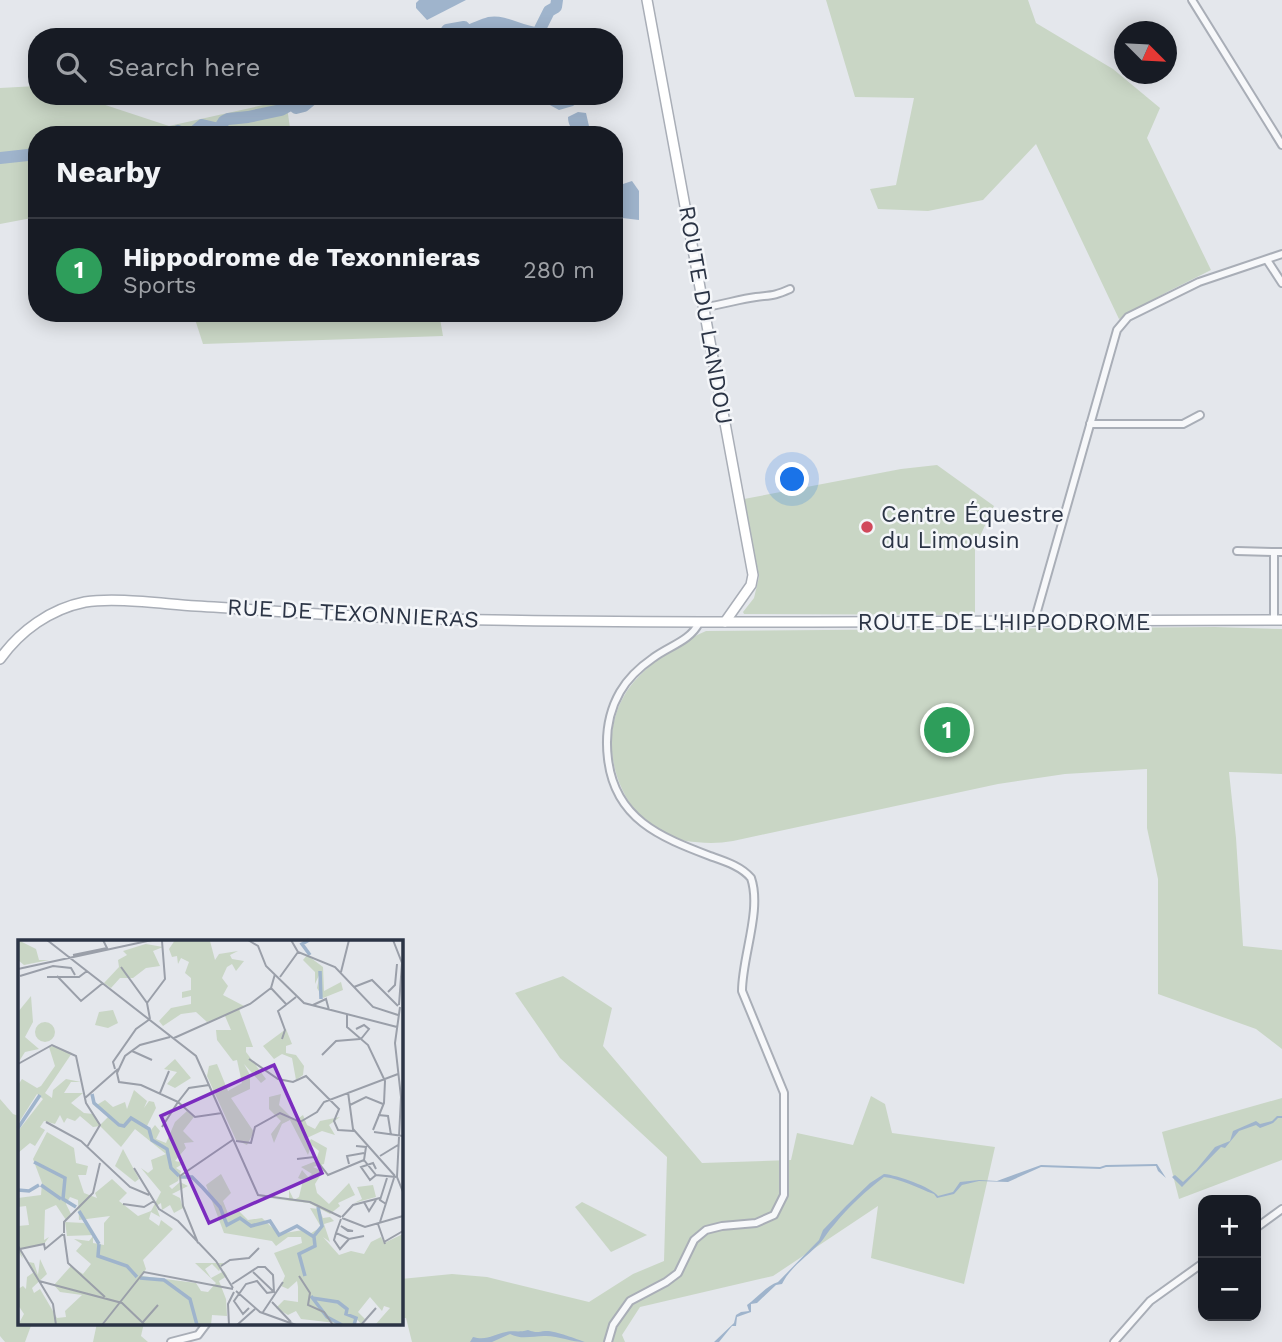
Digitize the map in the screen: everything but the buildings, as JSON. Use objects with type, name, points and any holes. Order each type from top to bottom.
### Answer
[{"type":"main road","name":"ROUTE DU LANDOU","points":[[648,0],[753,575],[751,585],[725,622]]},
{"type":"main road","name":"RUE DE TEXONNIERAS","points":[[0,659],[10,645],[35,622],[67,607],[87,602],[138,602],[440,619],[725,622]]},
{"type":"main road","name":"ROUTE DE L'HIPPODROME","points":[[725,622],[1278,620]]},
{"type":"street","points":[[1192,0],[1282,145]]},
{"type":"street","points":[[1034,622],[1116,330],[1128,317],[1199,282],[1282,254]]},
{"type":"street","points":[[1267,260],[1282,283]]},
{"type":"street","points":[[705,307],[774,296],[790,289]]},
{"type":"street","points":[[1090,424],[1183,424],[1200,415]]},
{"type":"street","points":[[1237,551],[1278,552],[1278,620]]},
{"type":"street","points":[[608,1342],[613,1325],[631,1301],[678,1273],[694,1240],[706,1230],[756,1223],[774,1215],[784,1195],[784,1093],[741,991],[754,899],[751,878],[738,867],[671,841],[644,825],[626,805],[609,769],[609,722],[612,708],[621,691],[632,676],[653,657],[691,635],[699,623]]},
{"type":"street","points":[[1261,1224],[1282,1209]]},
{"type":"street","points":[[1114,1342],[1150,1301],[1198,1267]]},
{"type":"street","points":[[171,1342],[198,1335],[205,1324]]},
{"type":"green space","points":[[826,0],[1028,0],[1036,23],[1113,69],[1114,84],[1131,84],[1160,108],[1147,138],[1211,270],[1119,319],[1036,144],[983,200],[928,211],[878,209],[870,189],[896,185],[914,98],[855,97]]},
{"type":"green space","points":[[28,86],[28,105],[105,105],[169,126],[28,126],[28,219],[0,224],[0,88]]},
{"type":"green space","points":[[264,105],[287,105],[290,126],[169,126]]},
{"type":"green space","points":[[196,322],[441,322],[443,336],[203,344]]},
{"type":"green space","name":"Centre Équestre du Limousin","points":[[937,465],[994,506],[975,547],[975,615],[744,614],[754,598],[759,577],[744,499],[901,469]]},
{"type":"green space","points":[[1215,627],[1282,629],[1282,774],[1229,772],[1243,946],[1282,950],[1282,1049],[1256,1029],[1158,994],[1158,879],[1147,828],[1147,769],[1065,774],[998,784],[733,841],[709,843],[686,841],[664,833],[645,821],[620,784],[613,762],[615,717],[631,686],[660,658],[683,642],[706,631]]},
{"type":"green space","points":[[563,976],[612,1008],[603,1046],[702,1163],[791,1160],[797,1133],[853,1145],[871,1096],[885,1104],[892,1133],[995,1147],[964,1284],[871,1258],[878,1206],[773,1276],[640,1307],[622,1335],[625,1342],[412,1342],[406,1318],[402,1318],[402,1279],[452,1274],[487,1277],[589,1302],[633,1274],[664,1261],[667,1157],[560,1058],[515,993]]},
{"type":"green space","points":[[1282,1098],[1282,1160],[1179,1199],[1162,1132]]},
{"type":"green space","points":[[0,1099],[13,1114],[18,1116],[18,1324],[32,1324],[25,1342],[5,1342],[0,1336]]},
{"type":"green space","points":[[582,1202],[647,1235],[611,1252],[575,1207]]},
{"type":"green space","points":[[97,1324],[144,1324],[141,1336],[148,1342],[93,1342]]},
{"type":"water","points":[[419,0],[466,0],[427,20],[416,8]]},
{"type":"water","points":[[550,105],[574,105],[573,106],[559,110]]},
{"type":"water","points":[[578,112],[586,113],[589,126],[570,126],[568,117]]},
{"type":"water","points":[[632,181],[639,191],[639,220],[623,218],[623,184]]},
{"type":"water","points":[[1277,1116],[1282,1118],[1260,1128],[1256,1125],[1239,1131],[1225,1148],[1221,1147],[1182,1187],[1172,1177],[1175,1175],[1183,1182],[1215,1147],[1230,1141],[1233,1131],[1256,1121],[1260,1124],[1272,1121]]},
{"type":"water","points":[[1157,1164],[1166,1178],[1156,1166],[1100,1169],[1041,1167],[1008,1182],[979,1181],[962,1185],[954,1194],[937,1198],[934,1194],[909,1184],[884,1177],[846,1211],[782,1284],[776,1285],[757,1303],[751,1304],[751,1312],[737,1317],[736,1326],[732,1326],[719,1342],[714,1342],[734,1323],[736,1315],[749,1311],[747,1305],[778,1282],[819,1240],[823,1230],[846,1206],[870,1183],[884,1174],[913,1182],[938,1196],[953,1192],[960,1182],[979,1180],[997,1181],[1041,1165],[1100,1167]]},
{"type":"water","points":[[506,1332],[554,1332],[585,1342],[549,1336],[523,1337],[510,1334],[492,1342],[470,1342],[473,1337],[486,1338]]},
{"type":"waterway","points":[[540,28],[549,11],[556,7],[557,0]]},
{"type":"waterway","points":[[475,28],[489,23],[517,28]]},
{"type":"waterway","points":[[458,28],[465,28]]},
{"type":"waterway","points":[[221,126],[228,119],[281,110],[290,105]]},
{"type":"waterway","points":[[293,105],[296,108],[305,105]]},
{"type":"waterway","points":[[201,126],[206,126]]},
{"type":"waterway","points":[[0,158],[28,155]]},
{"type":"place","name":"Centre Équestre du Limousin","points":[[867,527]]},
{"type":"place","name":"Hippodrome de Texonnieras","points":[[947,730]]}]
